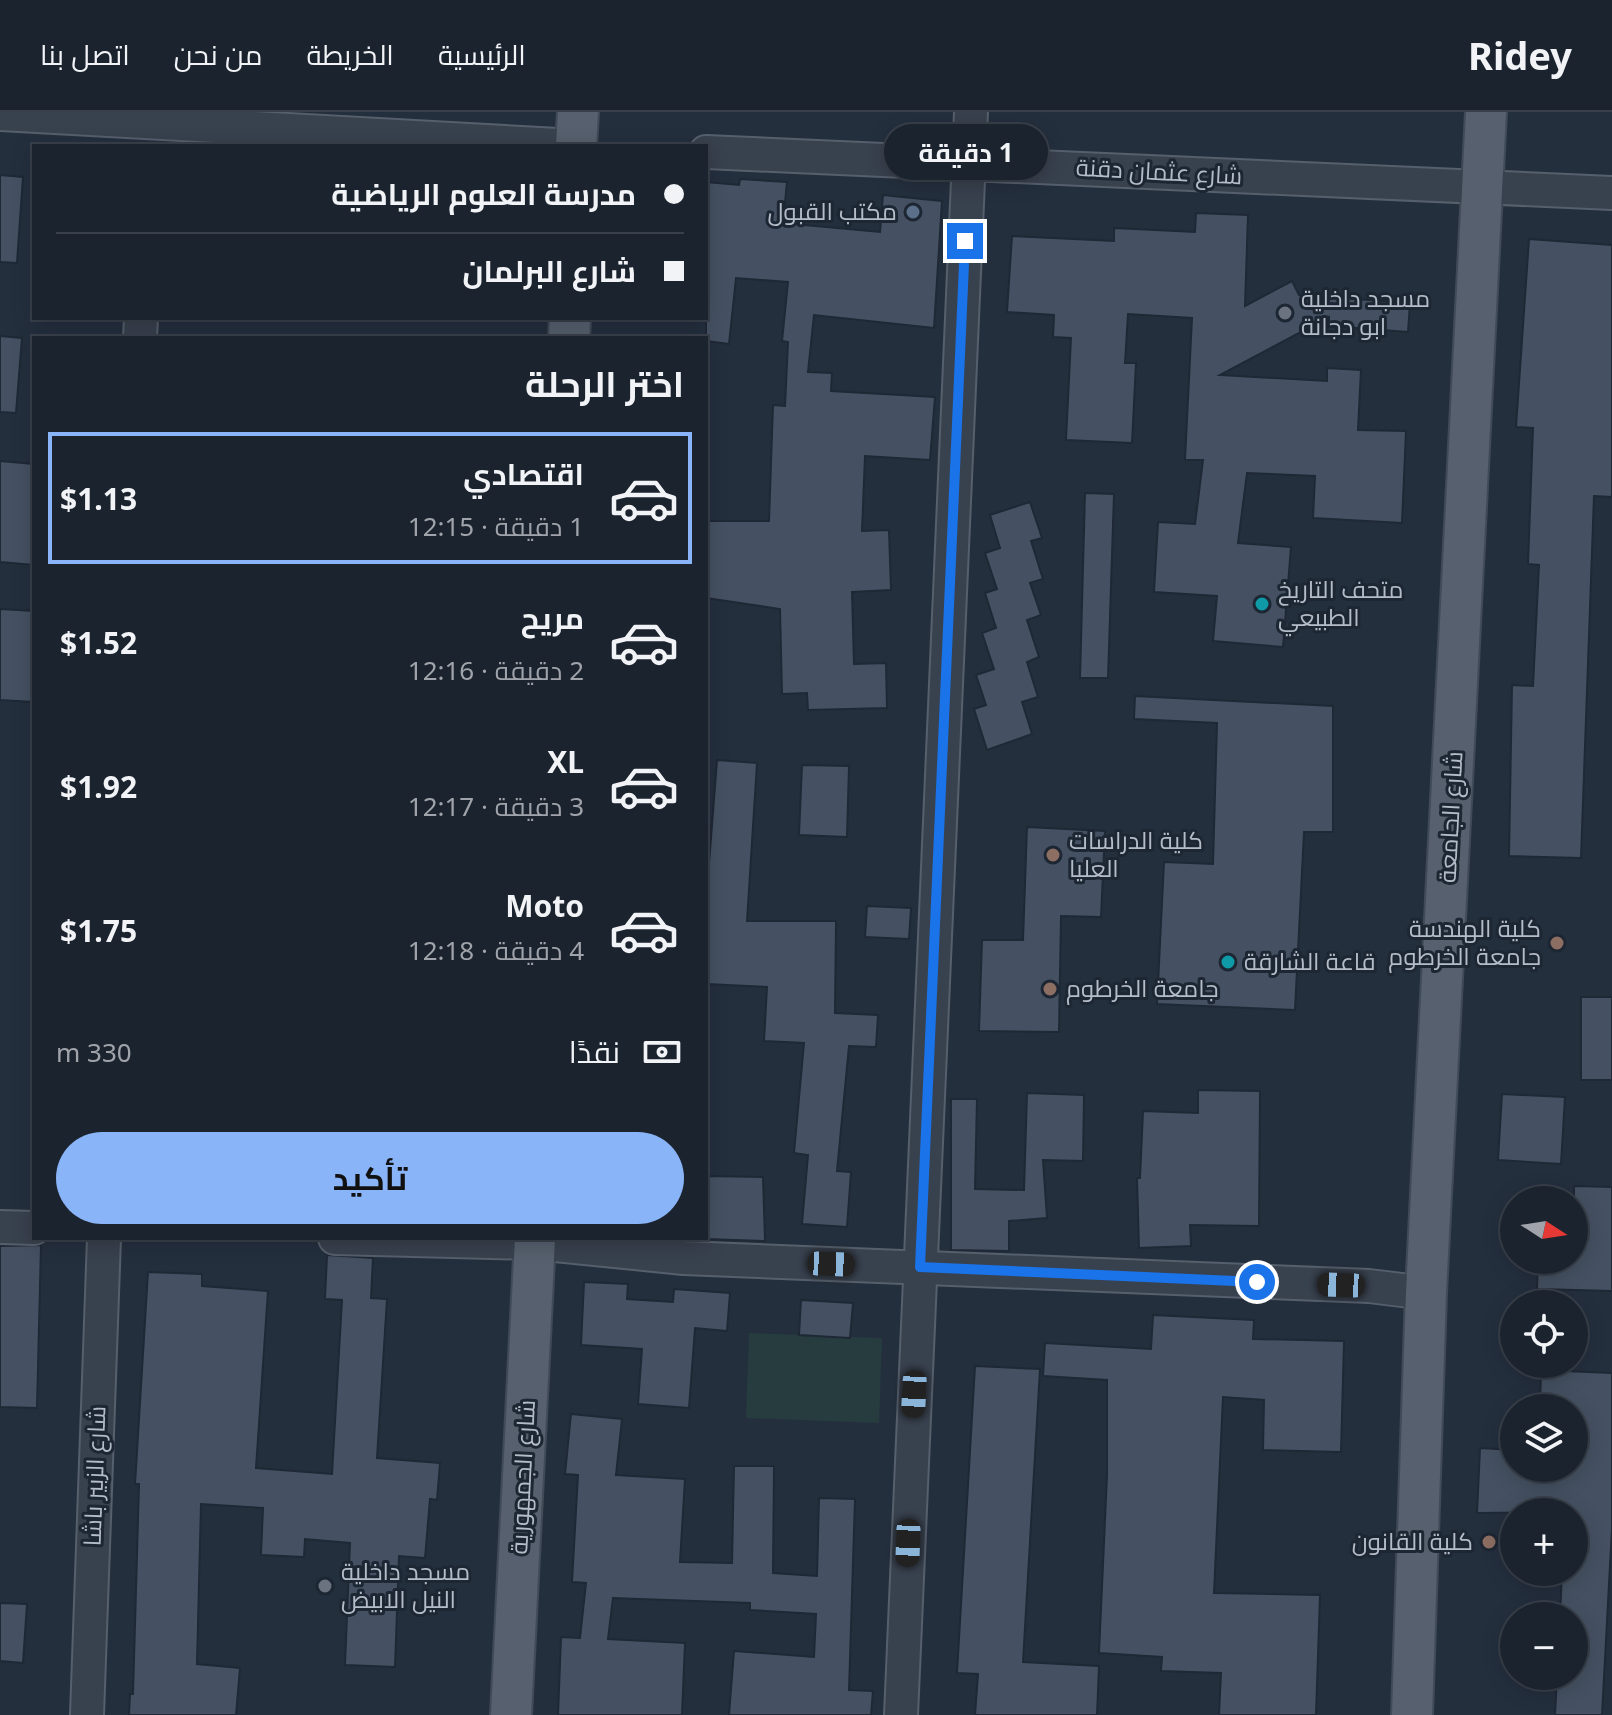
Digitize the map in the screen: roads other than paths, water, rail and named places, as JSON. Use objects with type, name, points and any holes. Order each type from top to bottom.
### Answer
[{"type":"main road","points":[[576,144],[578,112]]},
{"type":"main road","name":"شارع الجامعة","points":[[1412,1715],[1426,1293],[1486,112]]},
{"type":"main road","name":"شارع الجمهورية","points":[[511,1715],[535,1240]]},
{"type":"street","points":[[901,1715],[971,112]]},
{"type":"street","points":[[0,114],[149,126],[533,144]]},
{"type":"street","name":"شارع عثمان دقنة","points":[[708,152],[1612,193]]},
{"type":"street","points":[[0,1227],[32,1228]]},
{"type":"street","name":"شارع الزبير باشا","points":[[87,1715],[104,1240]]},
{"type":"street","points":[[535,1240],[684,1258],[1369,1286],[1426,1293]]},
{"type":"place","name":"مكتب القبول","points":[[913,212]]},
{"type":"place","name":"مسجد داخلية ابو دجانة","points":[[1285,313]]},
{"type":"place","name":"متحف التاريخ الطبيعي","points":[[1262,604]]},
{"type":"place","name":"كلية الدراسات العليا","points":[[1053,855]]},
{"type":"place","name":"كلية الهندسة جامعة الخرطوم","points":[[1557,943]]},
{"type":"place","name":"قاعة الشارقة","points":[[1228,962]]},
{"type":"place","name":"جامعة الخرطوم","points":[[1050,989]]},
{"type":"place","name":"كلية القانون","points":[[1489,1542]]},
{"type":"place","name":"مسجد داخلية النيل الابيض","points":[[325,1586]]}]
